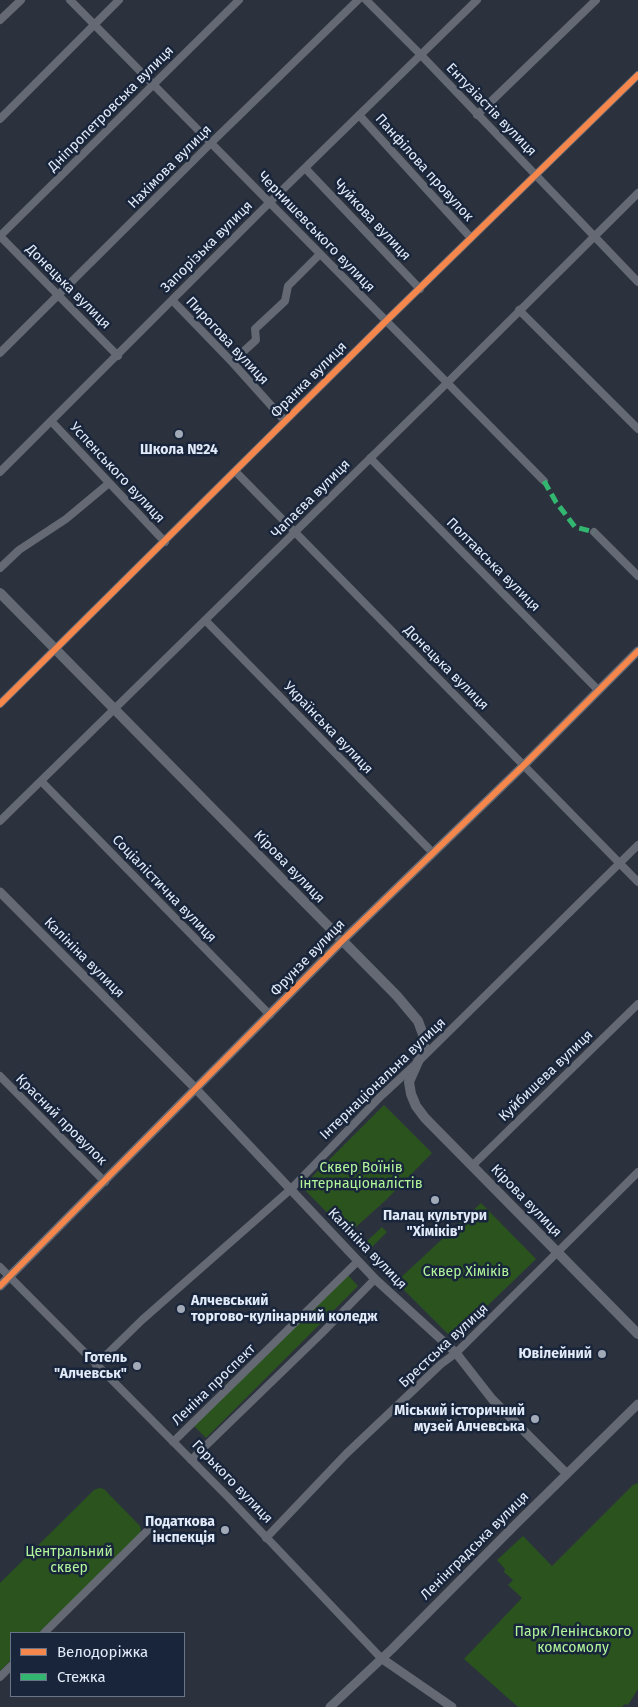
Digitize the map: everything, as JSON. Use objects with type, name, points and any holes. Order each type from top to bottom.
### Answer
[{"type":"main road","name":"Кірова вулиця","points":[[0,593],[397,996],[418,1021],[424,1037],[424,1048],[410,1082],[411,1094],[416,1106],[425,1118],[638,1334]]},
{"type":"street","points":[[0,20],[21,0]]},
{"type":"street","name":"Чернишевського вулиця","points":[[70,0],[212,142],[319,255],[544,481]]},
{"type":"street","points":[[0,119],[119,0]]},
{"type":"street","name":"Дніпропетровська вулиця","points":[[0,236],[239,0]]},
{"type":"street","name":"Нахімова вулиця","points":[[0,353],[358,0]]},
{"type":"street","name":"Ентузіастів вулиця","points":[[366,0],[638,282]]},
{"type":"street","name":"Запорізька вулиця","points":[[0,472],[270,202],[477,0]]},
{"type":"street","points":[[477,114],[596,0]]},
{"type":"street","name":"Франка вулиця","points":[[0,704],[386,321],[638,75]]},
{"type":"street","name":"Панфілова провулок","points":[[359,114],[471,238]]},
{"type":"street","name":"Чуйкова вулиця","points":[[305,168],[420,289]]},
{"type":"street","name":"Чапаєва вулиця","points":[[0,821],[638,193]]},
{"type":"street","name":"Донецька вулиця","points":[[0,236],[118,356]]},
{"type":"street","points":[[232,362],[256,340],[255,329],[284,301],[288,286],[319,255]]},
{"type":"street","name":"Пирогова вулиця","points":[[172,300],[232,362],[285,421]]},
{"type":"street","points":[[519,310],[638,429]]},
{"type":"street","name":"Успенського вулиця","points":[[51,421],[164,542]]},
{"type":"street","name":"Полтавська вулиця","points":[[370,458],[598,690]]},
{"type":"street","name":"Донецька вулиця","points":[[235,472],[638,882]]},
{"type":"street","points":[[0,568],[19,550],[66,519],[108,484]]},
{"type":"street","points":[[594,532],[638,576]]},
{"type":"street","name":"Українська вулиця","points":[[205,620],[434,853]]},
{"type":"street","name":"Фрунзе вулиця","points":[[0,1286],[342,941],[524,765],[638,651]]},
{"type":"street","name":"Соціалістична вулиця","points":[[41,781],[270,1015]]},
{"type":"street","name":"Інтернаціональна вулиця","points":[[96,1366],[142,1320],[291,1189],[380,1097],[638,845]]},
{"type":"street","name":"Калініна вулиця","points":[[0,892],[196,1089],[375,1279],[456,1354],[492,1399],[567,1474]]},
{"type":"street","name":"Куйбишева вулиця","points":[[472,1166],[638,1004]]},
{"type":"street","name":"Красний провулок","points":[[0,1076],[105,1182]]},
{"type":"street","name":"Брестська вулиця","points":[[266,1538],[346,1454],[441,1364],[456,1354],[638,1172]]},
{"type":"street","name":"Леніна проспект","points":[[174,1442],[358,1261]]},
{"type":"street","name":"Горького вулиця","points":[[0,1267],[96,1366],[174,1442],[381,1658],[452,1707]]},
{"type":"street","points":[[191,1460],[375,1279]]},
{"type":"street","name":"Ленінградська вулиця","points":[[330,1707],[638,1404]]},
{"type":"street","points":[[45,1632],[153,1525]]},
{"type":"street","points":[[0,1677],[10,1667]]},
{"type":"green space","name":"Сквер Воїнів інтернаціоналістів","points":[[384,1105],[432,1153],[386,1200],[348,1234],[302,1187]]},
{"type":"green space","name":"Сквер Хіміків","points":[[481,1203],[536,1259],[453,1339],[396,1282]]},
{"type":"green space","points":[[382,1227],[387,1232],[372,1247],[367,1241]]},
{"type":"green space","points":[[348,1275],[358,1286],[206,1438],[194,1426]]},
{"type":"green space","name":"Парк Ленінського комсомолу","points":[[638,1483],[638,1689],[628,1705],[625,1704],[622,1707],[518,1707],[464,1659],[522,1598],[508,1585],[513,1580],[504,1572],[505,1569],[497,1560],[523,1536],[552,1566],[633,1485]]},
{"type":"green space","name":"Центральний сквер","points":[[104,1489],[140,1526],[139,1536],[40,1632],[10,1632],[10,1661],[0,1671],[0,1583],[94,1490]]},
{"type":"marked path","points":[[544,481],[556,502],[575,527],[594,532]]},
{"type":"cycle path","points":[[0,704],[386,321],[638,75]]},
{"type":"cycle path","points":[[0,1286],[342,941],[524,765],[638,651]]},
{"type":"place","name":"Школа №24","points":[[179,434]]},
{"type":"place","name":"Палац культури \"Хіміків\"","points":[[435,1200]]},
{"type":"place","name":"Алчевський торгово-кулінарний коледж","points":[[181,1309]]},
{"type":"place","name":"Ювілейний","points":[[602,1354]]},
{"type":"place","name":"Готель \"Алчевськ\"","points":[[137,1366]]},
{"type":"place","name":"Міський історичний музей Алчевська","points":[[535,1419]]},
{"type":"place","name":"Податкова інспекція","points":[[225,1530]]}]
